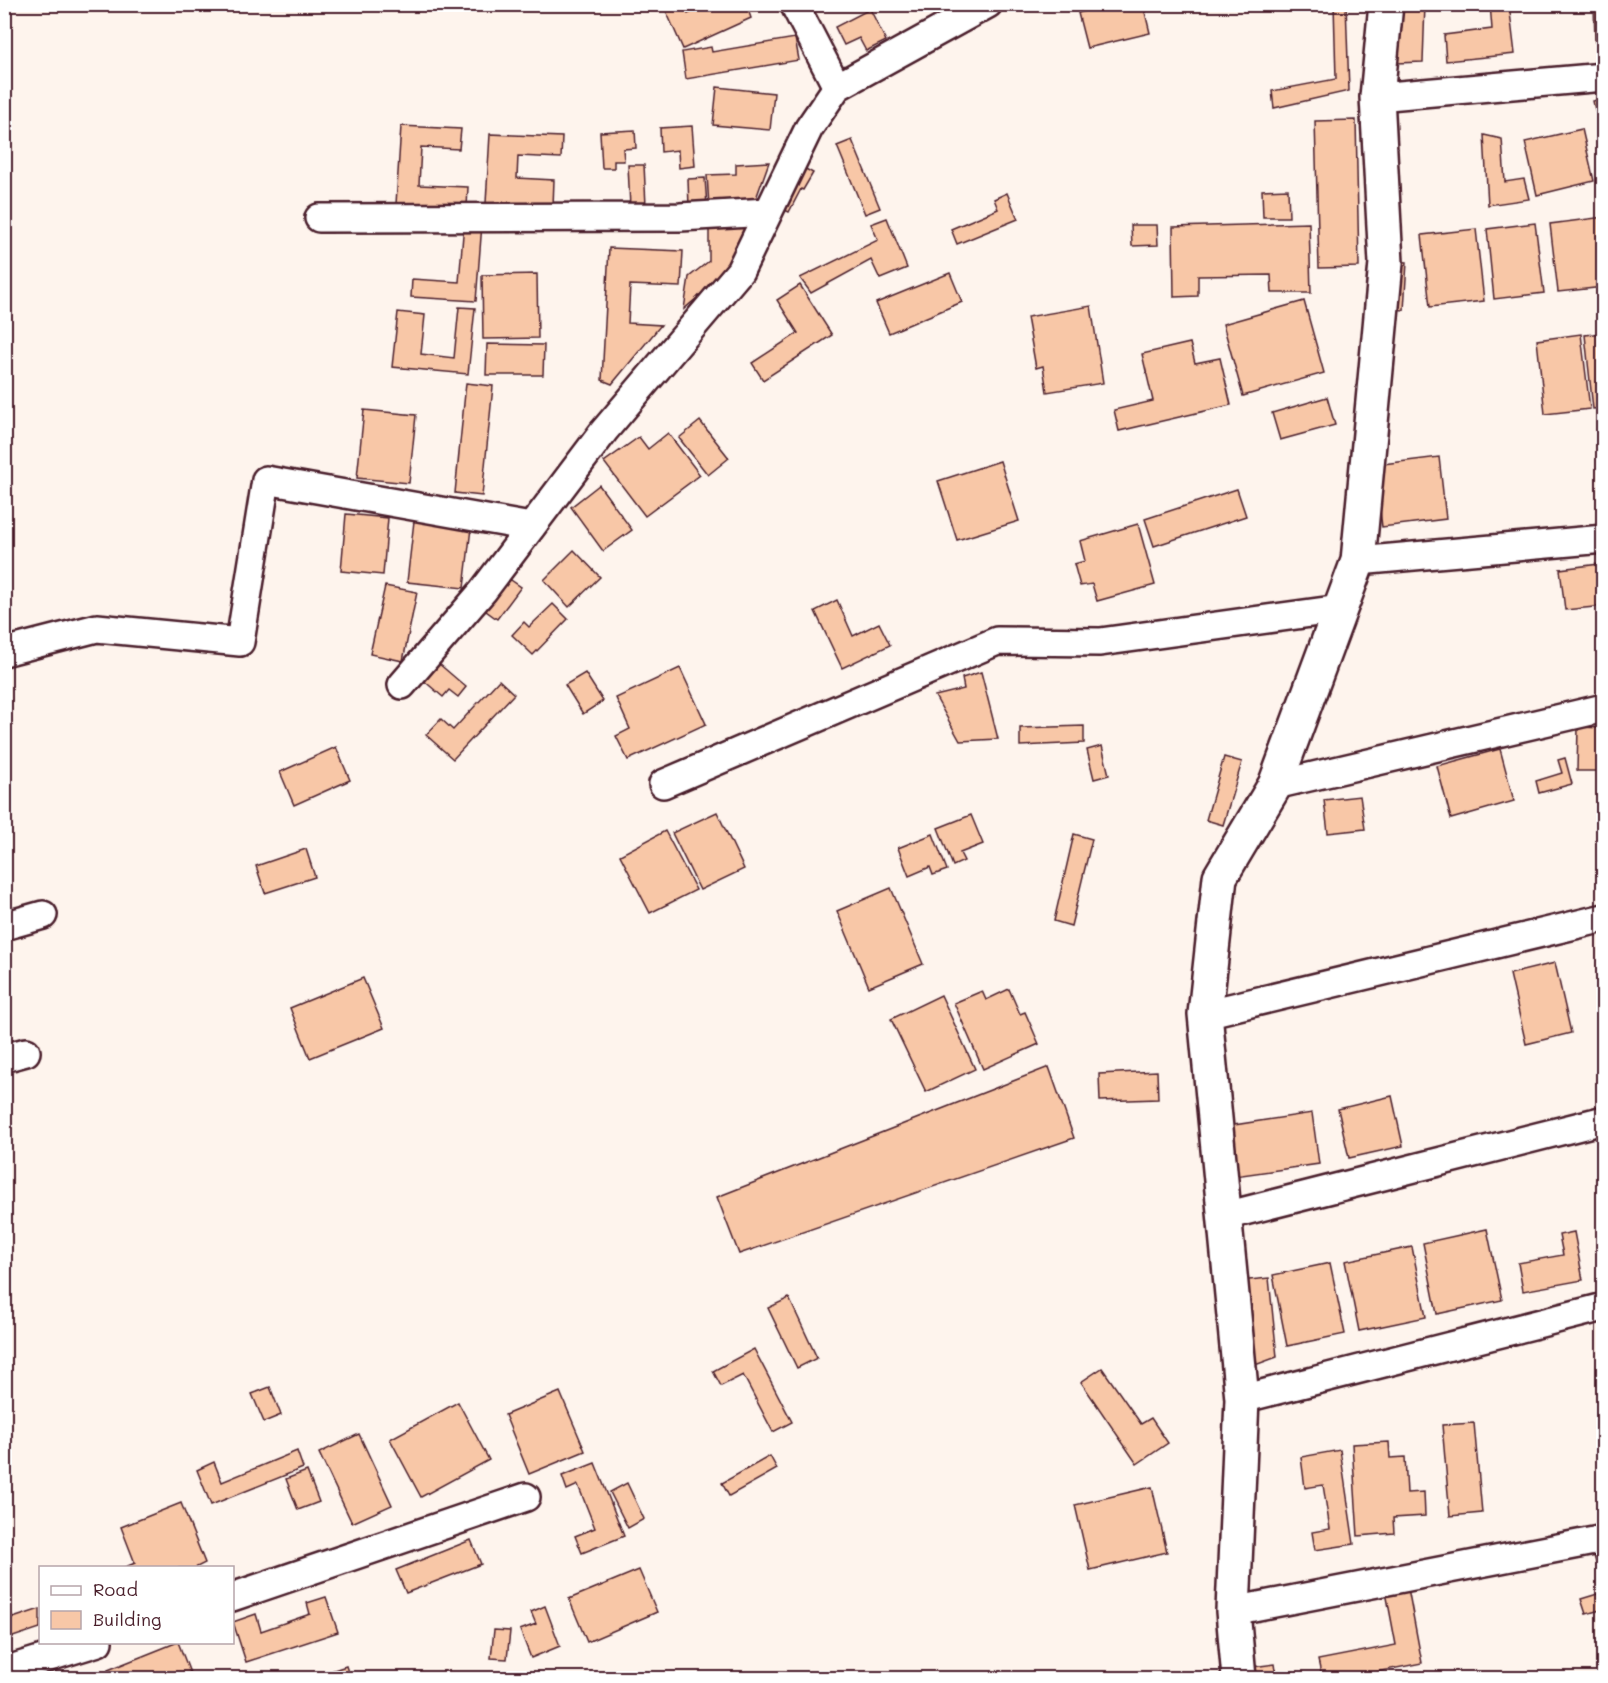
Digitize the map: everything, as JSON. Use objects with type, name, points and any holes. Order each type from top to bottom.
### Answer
[{"type":"street","points":[[794,4],[837,87]]},
{"type":"street","points":[[402,685],[483,591],[604,431],[740,271],[809,128],[837,87],[987,4]]},
{"type":"street","points":[[1239,1678],[1233,1611],[1242,1399],[1205,1014],[1220,877],[1275,785],[1358,561],[1386,263],[1377,97],[1386,4]]},
{"type":"street","points":[[1377,97],[1604,77]]},
{"type":"street","points":[[319,218],[561,219],[680,217],[768,212]]},
{"type":"street","points":[[4,652],[97,628],[240,642],[266,480],[531,527]]},
{"type":"street","points":[[1358,561],[1604,539]]},
{"type":"street","points":[[663,784],[998,641],[1100,642],[1340,609]]},
{"type":"street","points":[[1275,785],[1604,708]]},
{"type":"street","points":[[4,926],[43,915]]},
{"type":"street","points":[[1205,1014],[1604,918]]},
{"type":"street","points":[[1225,1216],[1604,1120]]},
{"type":"street","points":[[1242,1399],[1604,1307]]},
{"type":"street","points":[[234,1596],[526,1497]]},
{"type":"street","points":[[1233,1611],[1604,1539]]},
{"type":"street","points":[[4,1671],[92,1644]]},
{"type":"building","points":[[663,4],[684,4],[688,14],[709,4],[746,4],[751,18],[683,49]]},
{"type":"building","points":[[1110,4],[1143,4],[1150,33],[1087,48],[1078,13]]},
{"type":"building","points":[[1334,4],[1346,4],[1349,91],[1274,108],[1272,91],[1336,79]]},
{"type":"building","points":[[1425,4],[1423,62],[1396,63],[1400,5]]},
{"type":"building","points":[[1490,4],[1509,4],[1515,54],[1446,61],[1444,35],[1492,29]]},
{"type":"building","points":[[1594,4],[1604,4],[1604,41],[1595,42]]},
{"type":"building","points":[[870,9],[886,41],[866,51],[859,38],[844,45],[835,27]]},
{"type":"building","points":[[795,38],[799,60],[686,79],[682,52],[711,47],[712,52]]},
{"type":"building","points":[[717,87],[774,93],[770,130],[713,125]]},
{"type":"building","points":[[1604,98],[1604,147],[1593,101]]},
{"type":"building","points":[[1356,120],[1359,267],[1319,268],[1315,121]]},
{"type":"building","points":[[401,126],[461,129],[459,149],[421,147],[419,185],[468,187],[467,207],[396,204]]},
{"type":"building","points":[[692,126],[695,166],[679,168],[678,150],[661,152],[660,128]]},
{"type":"building","points":[[1582,129],[1594,181],[1537,195],[1525,142]]},
{"type":"building","points":[[635,130],[636,148],[623,149],[624,161],[614,161],[614,168],[602,168],[600,132]]},
{"type":"building","points":[[490,134],[562,137],[561,158],[518,156],[517,178],[554,180],[553,206],[486,203]]},
{"type":"building","points":[[1484,135],[1502,139],[1505,182],[1524,179],[1529,199],[1488,205]]},
{"type":"building","points":[[852,140],[880,208],[865,214],[837,146]]},
{"type":"building","points":[[769,162],[754,204],[709,206],[707,175],[736,174],[736,164]]},
{"type":"building","points":[[628,165],[644,165],[646,206],[630,207]]},
{"type":"building","points":[[802,167],[813,173],[803,190],[801,189],[789,212],[780,208]]},
{"type":"building","points":[[705,178],[707,206],[689,207],[688,179]]},
{"type":"building","points":[[1288,189],[1289,217],[1263,217],[1262,190]]},
{"type":"building","points":[[1007,193],[1018,219],[957,244],[951,229],[998,209],[994,199]]},
{"type":"building","points":[[1604,217],[1604,287],[1558,292],[1550,224]]},
{"type":"building","points":[[887,218],[907,268],[880,279],[871,260],[811,293],[800,278],[878,240],[871,224]]},
{"type":"building","points":[[761,221],[733,267],[684,309],[689,277],[709,261],[709,222]]},
{"type":"building","points":[[464,223],[482,224],[476,301],[411,297],[412,279],[459,282]]},
{"type":"building","points":[[1309,223],[1311,293],[1272,293],[1271,275],[1198,276],[1198,296],[1174,297],[1173,227]]},
{"type":"building","points":[[1535,223],[1544,293],[1494,299],[1487,229]]},
{"type":"building","points":[[1131,225],[1157,225],[1158,245],[1132,246]]},
{"type":"building","points":[[1476,229],[1484,301],[1430,307],[1422,235]]},
{"type":"building","points":[[609,248],[683,251],[681,287],[630,285],[628,323],[661,325],[612,384],[602,380]]},
{"type":"building","points":[[1389,261],[1407,262],[1404,310],[1385,308]]},
{"type":"building","points":[[950,273],[962,302],[889,333],[876,303]]},
{"type":"building","points":[[537,274],[538,338],[483,339],[482,275]]},
{"type":"building","points":[[800,285],[832,335],[763,380],[752,363],[798,333],[777,300]]},
{"type":"building","points":[[1304,301],[1324,373],[1243,396],[1223,324]]},
{"type":"building","points":[[1091,306],[1103,383],[1047,392],[1043,366],[1036,368],[1027,317]]},
{"type":"building","points":[[459,307],[475,308],[468,374],[392,367],[398,312],[425,315],[421,354],[454,358]]},
{"type":"building","points":[[1604,333],[1604,408],[1593,409],[1585,335]]},
{"type":"building","points":[[1581,334],[1590,409],[1545,414],[1537,340]]},
{"type":"building","points":[[1190,343],[1195,363],[1220,358],[1231,405],[1119,431],[1114,410],[1153,401],[1142,354]]},
{"type":"building","points":[[487,344],[544,345],[543,375],[486,375]]},
{"type":"building","points":[[466,383],[493,386],[482,496],[455,493]]},
{"type":"building","points":[[1327,397],[1335,425],[1280,440],[1272,413]]},
{"type":"building","points":[[364,410],[416,415],[409,483],[357,478]]},
{"type":"building","points":[[700,421],[729,458],[708,475],[679,438]]},
{"type":"building","points":[[668,433],[700,475],[645,516],[604,462],[639,437],[648,449]]},
{"type":"building","points":[[1439,457],[1446,519],[1382,527],[1375,465]]},
{"type":"building","points":[[1000,461],[1019,521],[957,540],[938,481]]},
{"type":"building","points":[[599,485],[632,530],[603,551],[571,507]]},
{"type":"building","points":[[1237,489],[1246,516],[1154,546],[1145,519]]},
{"type":"building","points":[[346,514],[388,518],[383,575],[341,571]]},
{"type":"building","points":[[414,521],[471,528],[464,588],[407,582]]},
{"type":"building","points":[[1138,524],[1155,585],[1097,601],[1092,584],[1080,586],[1074,564],[1085,561],[1080,541]]},
{"type":"building","points":[[1604,544],[1604,606],[1565,610],[1560,569],[1599,564],[1597,545]]},
{"type":"building","points":[[574,550],[600,577],[569,607],[544,580]]},
{"type":"building","points":[[505,576],[521,587],[497,619],[482,608]]},
{"type":"building","points":[[385,586],[417,592],[403,661],[370,654]]},
{"type":"building","points":[[837,600],[853,636],[879,623],[890,645],[842,668],[815,611]]},
{"type":"building","points":[[553,604],[568,619],[533,655],[512,635],[524,622],[529,627]]},
{"type":"building","points":[[438,663],[466,687],[458,697],[449,690],[443,697],[423,680]]},
{"type":"building","points":[[680,668],[706,724],[628,760],[616,736],[630,729],[616,698]]},
{"type":"building","points":[[981,672],[998,739],[960,741],[935,696],[964,689],[962,678]]},
{"type":"building","points":[[585,673],[603,701],[583,714],[565,685]]},
{"type":"building","points":[[499,680],[514,694],[453,759],[426,735],[441,719],[453,730]]},
{"type":"building","points":[[1084,726],[1084,743],[1020,746],[1020,728]]},
{"type":"building","points":[[1578,727],[1604,728],[1604,771],[1577,771]]},
{"type":"building","points":[[1102,746],[1109,775],[1094,779],[1087,750]]},
{"type":"building","points":[[336,747],[350,780],[294,805],[280,772]]},
{"type":"building","points":[[1500,749],[1514,801],[1451,819],[1437,766]]},
{"type":"building","points":[[1224,757],[1242,762],[1223,825],[1206,820]]},
{"type":"building","points":[[1565,758],[1572,784],[1539,793],[1536,781],[1562,773],[1558,760]]},
{"type":"building","points":[[1360,796],[1365,829],[1328,833],[1324,800]]},
{"type":"building","points":[[717,812],[744,869],[700,890],[672,833]]},
{"type":"building","points":[[971,815],[983,844],[960,853],[964,861],[953,866],[938,828]]},
{"type":"building","points":[[665,831],[696,890],[650,913],[620,855]]},
{"type":"building","points":[[933,834],[947,870],[933,875],[930,867],[909,876],[898,848]]},
{"type":"building","points":[[1074,834],[1092,839],[1071,926],[1054,921]]},
{"type":"building","points":[[306,849],[315,877],[265,893],[256,866]]},
{"type":"building","points":[[891,888],[923,964],[869,987],[837,911]]},
{"type":"building","points":[[1555,963],[1571,1033],[1526,1044],[1510,974]]},
{"type":"building","points":[[363,978],[384,1028],[310,1058],[290,1008]]},
{"type":"building","points":[[1009,989],[1020,1014],[1025,1012],[1039,1044],[983,1069],[954,1003],[982,991],[986,1000]]},
{"type":"building","points":[[941,995],[975,1069],[926,1092],[891,1019]]},
{"type":"building","points":[[1049,1067],[1074,1138],[739,1254],[717,1197]]},
{"type":"building","points":[[1157,1071],[1158,1099],[1100,1101],[1099,1074]]},
{"type":"building","points":[[1392,1096],[1403,1146],[1349,1158],[1338,1109]]},
{"type":"building","points":[[1312,1113],[1319,1164],[1235,1176],[1228,1126]]},
{"type":"building","points":[[1487,1229],[1502,1300],[1437,1314],[1423,1243]]},
{"type":"building","points":[[1574,1232],[1583,1280],[1523,1291],[1518,1263],[1563,1255],[1559,1235]]},
{"type":"building","points":[[1412,1247],[1426,1317],[1359,1331],[1345,1261]]},
{"type":"building","points":[[1330,1263],[1345,1334],[1287,1346],[1273,1275]]},
{"type":"building","points":[[1269,1278],[1277,1357],[1247,1368],[1239,1281]]},
{"type":"building","points":[[789,1298],[817,1358],[797,1368],[768,1308]]},
{"type":"building","points":[[754,1349],[792,1422],[773,1432],[743,1375],[721,1386],[713,1371]]},
{"type":"building","points":[[1102,1368],[1141,1424],[1151,1418],[1168,1443],[1137,1464],[1081,1382]]},
{"type":"building","points":[[270,1387],[281,1415],[264,1422],[252,1394]]},
{"type":"building","points":[[560,1392],[585,1451],[529,1474],[505,1415]]},
{"type":"building","points":[[458,1402],[489,1460],[421,1497],[390,1439]]},
{"type":"building","points":[[1474,1423],[1482,1513],[1450,1516],[1442,1425]]},
{"type":"building","points":[[359,1434],[392,1505],[352,1523],[319,1453]]},
{"type":"building","points":[[1389,1442],[1390,1458],[1405,1457],[1407,1493],[1424,1492],[1425,1516],[1393,1518],[1394,1533],[1358,1536],[1352,1444]]},
{"type":"building","points":[[1340,1450],[1354,1544],[1315,1550],[1312,1532],[1330,1529],[1323,1485],[1305,1488],[1301,1457]]},
{"type":"building","points":[[297,1451],[303,1468],[211,1505],[197,1470],[214,1462],[222,1482]]},
{"type":"building","points":[[770,1456],[777,1469],[729,1496],[722,1483]]},
{"type":"building","points":[[595,1463],[624,1536],[582,1553],[575,1536],[595,1528],[578,1485],[567,1490],[562,1476]]},
{"type":"building","points":[[307,1471],[319,1502],[298,1510],[286,1479]]},
{"type":"building","points":[[627,1483],[644,1519],[628,1528],[610,1492]]},
{"type":"building","points":[[1152,1487],[1167,1552],[1090,1570],[1075,1505]]},
{"type":"building","points":[[181,1503],[205,1563],[199,1566],[128,1566],[135,1563],[121,1527]]},
{"type":"building","points":[[471,1540],[481,1564],[406,1593],[396,1570]]},
{"type":"building","points":[[1604,1550],[1604,1586],[1593,1553]]},
{"type":"building","points":[[639,1570],[657,1612],[587,1642],[569,1599]]},
{"type":"building","points":[[1408,1588],[1422,1663],[1346,1678],[1322,1678],[1318,1660],[1396,1645],[1386,1592]]},
{"type":"building","points":[[1604,1592],[1604,1609],[1586,1614],[1581,1599]]},
{"type":"building","points":[[4,1595],[13,1618],[39,1609],[39,1628],[4,1640]]},
{"type":"building","points":[[326,1597],[338,1632],[246,1662],[234,1622],[256,1614],[261,1631],[310,1614],[307,1603]]},
{"type":"building","points":[[545,1606],[560,1646],[531,1658],[520,1630],[536,1624],[531,1612]]},
{"type":"building","points":[[494,1630],[510,1631],[507,1659],[491,1658]]},
{"type":"building","points":[[173,1644],[179,1644],[192,1678],[111,1678],[108,1670]]},
{"type":"building","points":[[1275,1664],[1277,1678],[1247,1678],[1245,1668]]},
{"type":"building","points":[[346,1666],[350,1678],[310,1678]]}]
